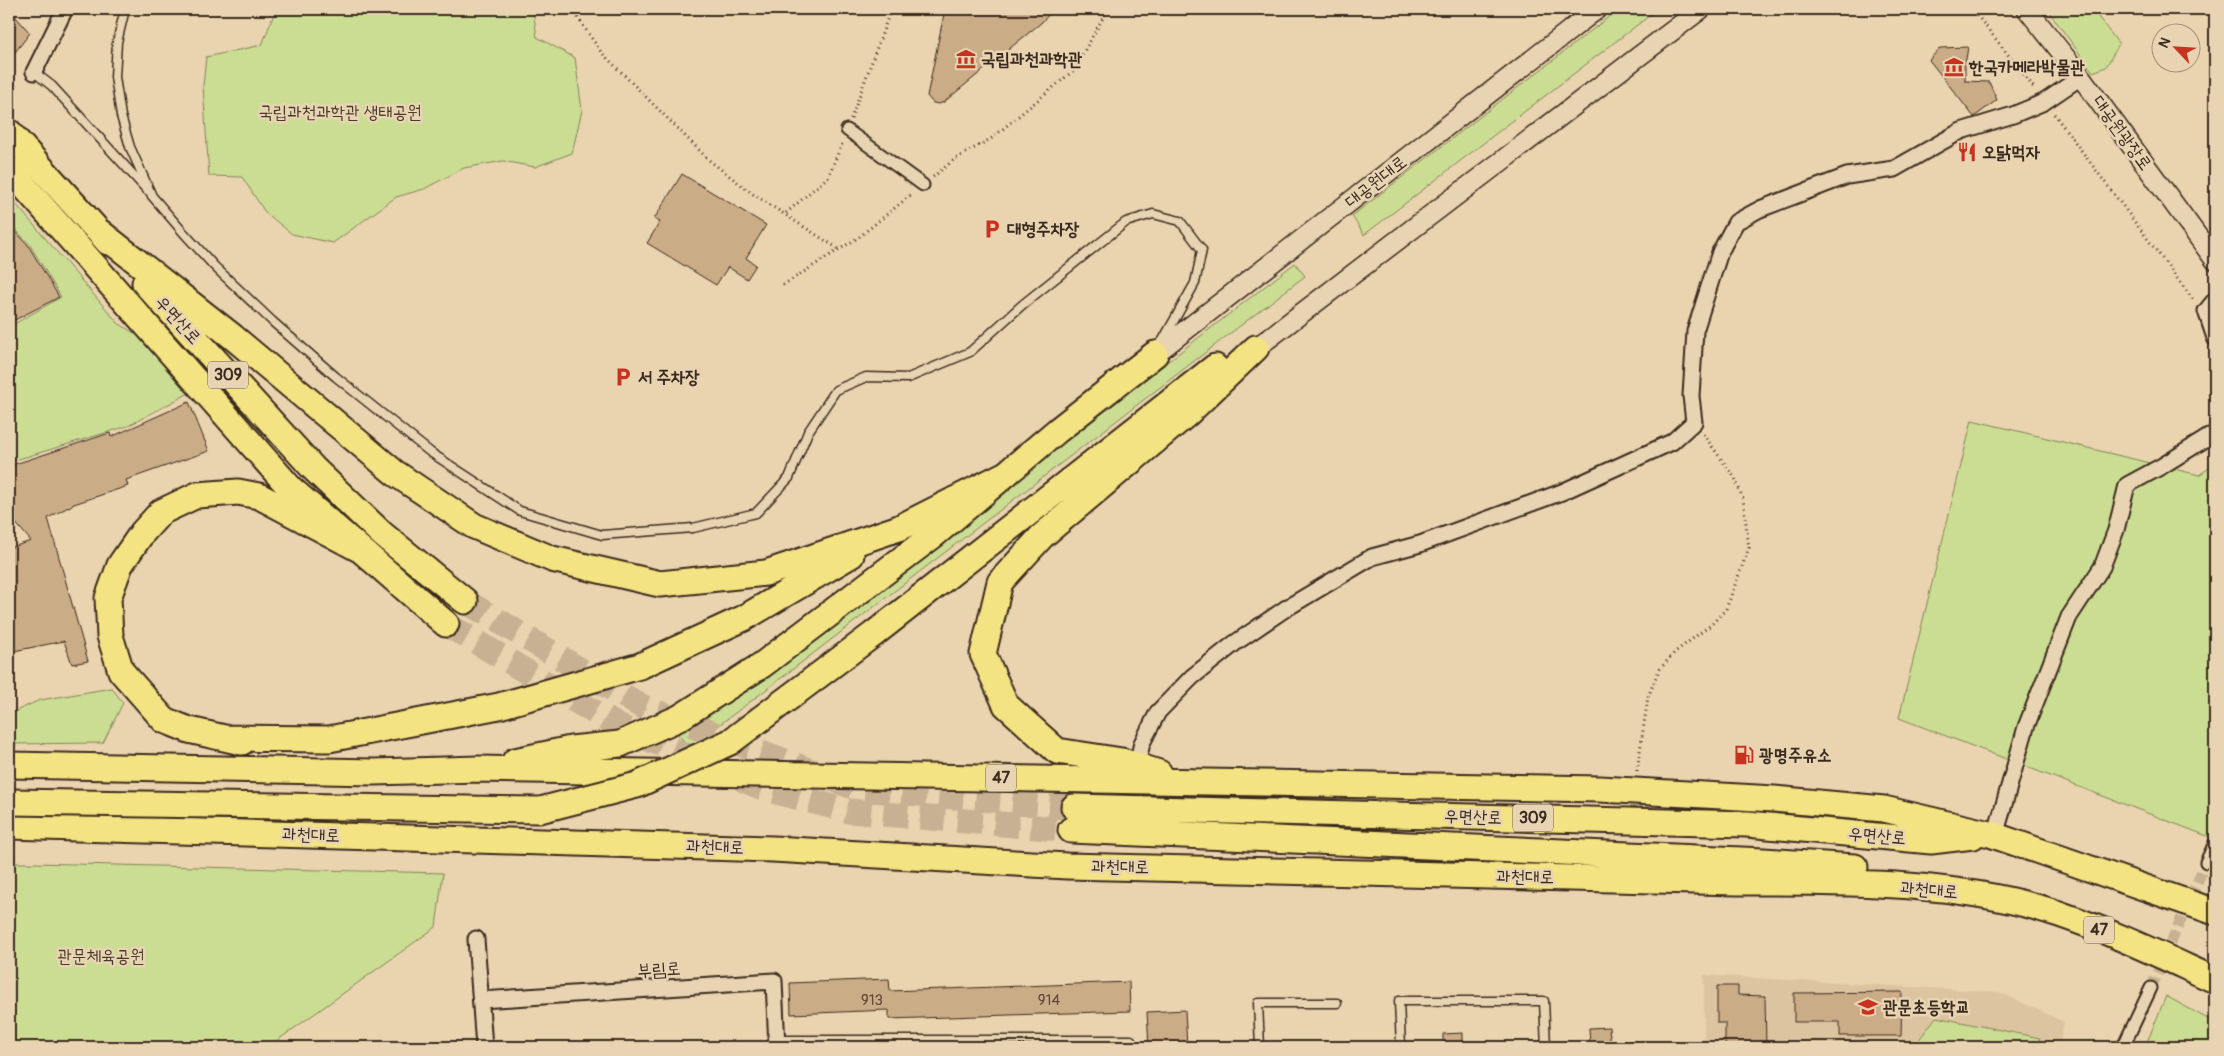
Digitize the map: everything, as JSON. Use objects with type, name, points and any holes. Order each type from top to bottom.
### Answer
[{"type":"highway","name":"우면산로","points":[[9,132],[313,468],[382,534],[465,601]]},
{"type":"highway","name":"우면산로","points":[[9,169],[291,489],[446,624]]},
{"type":"highway","points":[[97,230],[233,337],[395,473],[474,526],[552,559],[660,584],[766,573],[899,528]]},
{"type":"highway","points":[[9,802],[540,810],[637,784],[730,742],[875,634],[1222,361],[1256,348]]},
{"type":"highway","points":[[1183,781],[1122,761],[1057,751],[1006,705],[983,654],[1000,582],[1042,536],[1187,414],[1256,348]]},
{"type":"highway","points":[[479,769],[571,749],[620,744],[679,718],[762,665],[935,534],[1155,354]]},
{"type":"highway","points":[[225,738],[329,739],[499,706],[640,666],[744,618],[899,528],[1006,474]]},
{"type":"highway","points":[[359,550],[258,496],[238,492],[197,495],[162,512],[142,533],[120,565],[108,598],[110,636],[121,671],[164,720],[189,730],[374,772]]},
{"type":"highway","name":"47","points":[[9,765],[374,772],[479,769],[1634,791],[1884,809],[1993,835],[2215,912]]},
{"type":"highway","name":"우면산로","points":[[1979,894],[1922,872],[1774,861],[1072,819],[1746,824],[1931,841],[1993,835]]},
{"type":"highway","name":"과천대로","points":[[9,826],[773,849],[1067,866],[1717,882],[1844,882],[1979,894],[2058,914],[2215,980]]},
{"type":"street","points":[[34,72],[64,9]]},
{"type":"street","name":"대공원대로","points":[[1155,354],[1597,9]]},
{"type":"street","points":[[1256,348],[1701,9]]},
{"type":"street","name":"대공원광장로","points":[[2027,9],[2081,77],[2215,260]]},
{"type":"street","points":[[1137,765],[1142,742],[1158,712],[1192,677],[1234,643],[1285,609],[1372,556],[1420,544],[1562,492],[1672,442],[1694,422],[1691,396],[1695,331],[1720,252],[1736,222],[1760,209],[1847,176],[1894,169],[1961,131],[2013,115],[2044,102],[2081,77]]},
{"type":"street","points":[[847,130],[923,185]]},
{"type":"street","points":[[2213,332],[2206,311],[2215,300]]},
{"type":"street","points":[[1993,835],[2026,727],[2041,687],[2069,616],[2102,567],[2116,530],[2127,485],[2215,433]]},
{"type":"street","points":[[2206,862],[2215,843]]},
{"type":"street","points":[[476,939],[484,1047]]},
{"type":"street","name":"부림로","points":[[481,1000],[774,981],[777,1044]]},
{"type":"street","points":[[2123,1047],[2151,988]]},
{"type":"lane","points":[[125,9],[117,42],[115,77],[121,116],[130,147],[152,196]]},
{"type":"lane","points":[[34,72],[52,86],[215,267],[273,322],[336,377],[430,452],[520,511],[602,536],[694,528],[756,513],[789,478],[808,432],[836,390],[866,377],[908,378],[970,352],[1022,305],[1126,222],[1153,214],[1180,221],[1202,250],[1195,283],[1155,354]]},
{"type":"lane","points":[[1401,1047],[1399,1001],[1544,1001],[1546,1047]]},
{"type":"lane","points":[[1260,1047],[1258,1003],[1337,1003]]},
{"type":"lane","points":[[777,1044],[1052,1044],[1131,1040],[1131,1047]]},
{"type":"path","points":[[572,9],[601,52],[710,161],[753,194],[840,250]]},
{"type":"path","points":[[782,285],[840,250],[954,160],[992,138],[1072,71],[1108,9]]},
{"type":"path","points":[[1969,9],[1980,19],[2044,102],[2198,306],[2213,332]]},
{"type":"path","points":[[1634,791],[1648,697],[1659,670],[1675,652],[1712,624],[1726,609],[1749,548],[1743,499],[1735,478],[1694,422]]},
{"type":"shaded area","name":"관문초등학교","points":[[1704,975],[1999,992],[2064,1022],[2059,1047],[1704,1047]]},
{"type":"green space","name":"국립과천과학관 생태공원","points":[[276,9],[533,9],[537,37],[575,58],[582,110],[572,153],[535,167],[503,161],[464,168],[424,189],[396,197],[333,243],[292,234],[265,212],[242,177],[209,176],[203,86],[206,57],[262,45]]},
{"type":"green space","points":[[1619,9],[1658,9],[1364,235],[1352,216]]},
{"type":"green space","points":[[2047,9],[2092,9],[2119,44],[2106,67],[2093,72]]},
{"type":"green space","points":[[9,196],[118,323],[145,340],[182,376],[189,393],[128,426],[9,462],[9,327],[61,297],[30,245],[9,222]]},
{"type":"green space","points":[[1295,263],[1305,276],[763,692],[690,747],[675,732],[997,494]]},
{"type":"green space","points":[[1972,420],[2199,475],[2215,464],[2215,839],[1899,718]]},
{"type":"green space","points":[[112,688],[123,703],[103,743],[9,744],[9,714],[40,700]]},
{"type":"green space","name":"관문체육공원","points":[[9,863],[443,873],[436,927],[268,1047],[9,1047]]},
{"type":"green space","points":[[2166,996],[2215,1023],[2215,1047],[2145,1047]]},
{"type":"green space","points":[[1936,1017],[2040,1038],[2036,1047],[1880,1047],[1915,1045]]},
{"type":"building","points":[[9,9],[30,33],[9,60]]},
{"type":"building","name":"국립과천과학관","points":[[945,9],[1054,9],[1042,22],[944,102],[939,104],[933,103],[927,96]]},
{"type":"building","points":[[1968,47],[1965,81],[1989,82],[1997,100],[1974,117],[1929,60],[1940,48]]},
{"type":"building","points":[[682,174],[766,225],[746,258],[756,265],[747,279],[728,267],[716,285],[647,243],[660,222],[654,219]]},
{"type":"building","points":[[9,224],[28,245],[59,297],[9,323]]},
{"type":"building","points":[[189,402],[209,451],[126,480],[128,486],[74,504],[48,518],[88,661],[72,664],[64,641],[9,652],[9,548],[31,541],[9,515],[9,466],[110,433],[111,437]]},
{"type":"building","points":[[889,979],[890,991],[1129,982],[1130,1011],[889,1019],[889,1010],[791,1014],[790,983]]},
{"type":"building","points":[[1717,986],[1738,986],[1738,995],[1765,996],[1766,1047],[1725,1047],[1725,1023],[1717,1023]]},
{"type":"building","points":[[1902,992],[1901,1036],[1840,1036],[1840,1022],[1794,1022],[1794,993]]},
{"type":"building","points":[[1185,1010],[1187,1047],[1149,1047],[1147,1012]]},
{"type":"building","points":[[1609,1027],[1611,1047],[1590,1047],[1589,1028]]},
{"type":"building","points":[[1463,1033],[1463,1047],[1443,1047],[1443,1034]]},
{"type":"tunnel","points":[[465,601],[641,706],[858,789],[1074,807]]},
{"type":"tunnel","points":[[446,624],[618,726],[765,789],[849,811],[1071,830]]},
{"type":"tunnel","points":[[2151,988],[2206,862]]},
{"type":"place","name":"국립과천과학관","points":[[966,59]]},
{"type":"place","name":"한국카메라박물관","points":[[1954,67]]},
{"type":"place","name":"오닭먹자","points":[[1967,152]]},
{"type":"place","name":"대형주차장","points":[[992,229]]},
{"type":"place","name":"서 주차장","points":[[623,377]]},
{"type":"place","name":"광명주유소","points":[[1744,755]]},
{"type":"place","name":"관문초등학교","points":[[1868,1007]]}]
